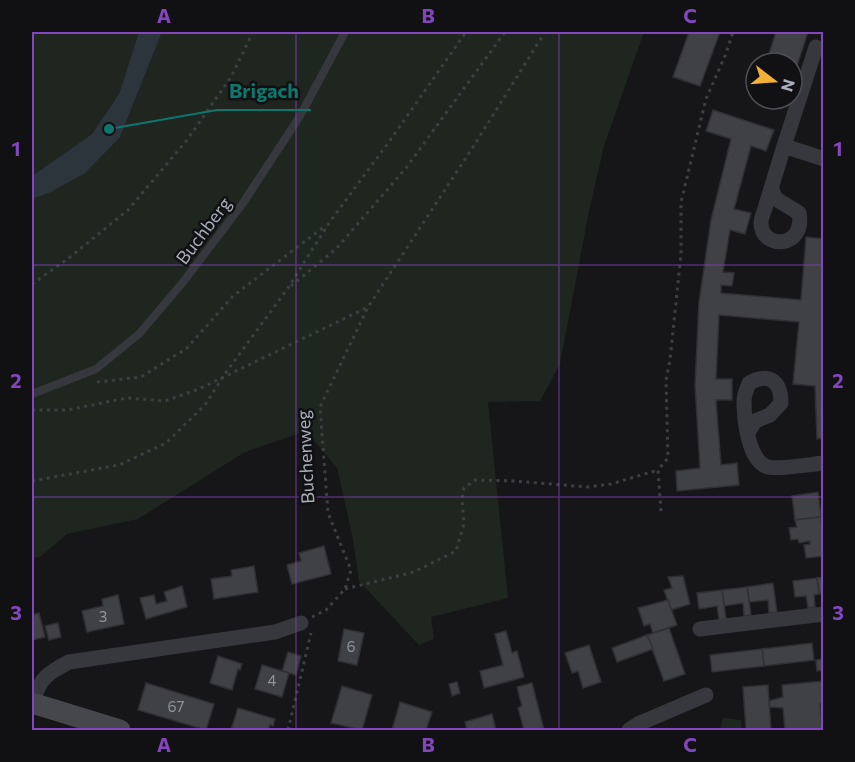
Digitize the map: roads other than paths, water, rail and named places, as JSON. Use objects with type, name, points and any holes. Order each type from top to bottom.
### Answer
[{"type":"main road","points":[[32,702],[120,730]]},
{"type":"street","points":[[771,188],[816,47]]},
{"type":"street","points":[[784,146],[824,159]]},
{"type":"street","points":[[748,433],[753,453],[759,462],[769,468],[824,463]]},
{"type":"street","points":[[700,629],[824,614]]},
{"type":"street","points":[[32,702],[40,681],[51,671],[69,662],[275,632],[308,620]]},
{"type":"street","points":[[629,730],[706,695]]},
{"type":"lane","name":"Buchberg","points":[[32,394],[96,369],[139,334],[211,247],[256,184],[300,116],[345,32]]},
{"type":"place","name":"Brigach","points":[[109,129]]}]
